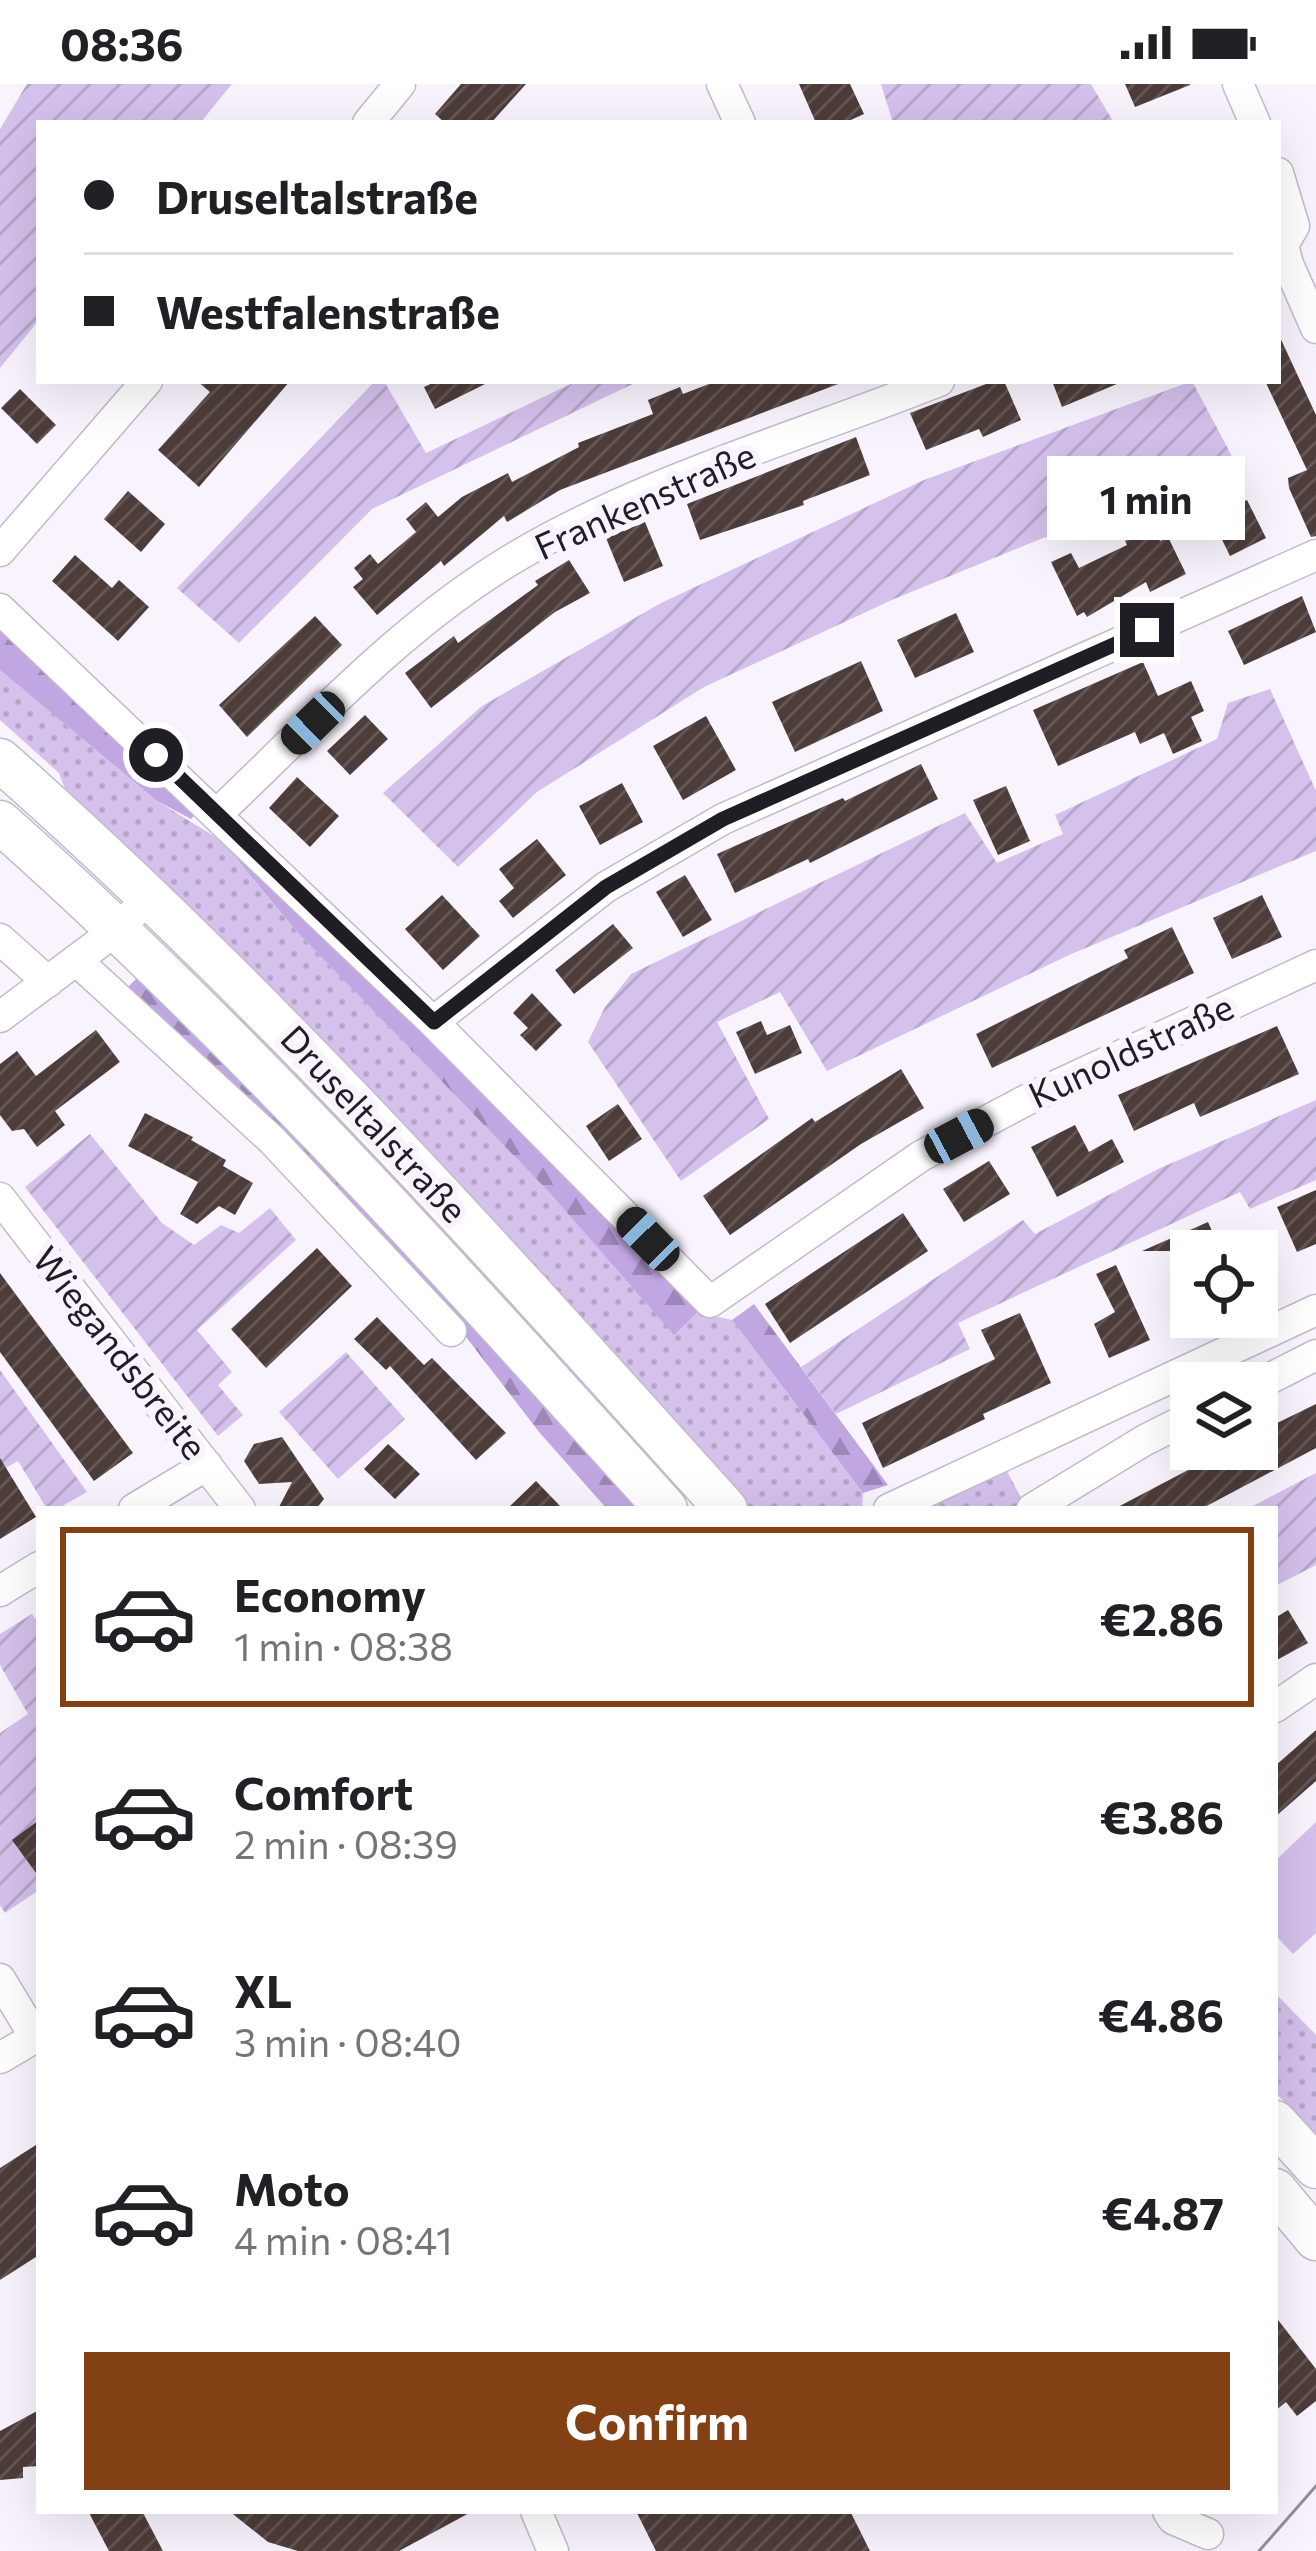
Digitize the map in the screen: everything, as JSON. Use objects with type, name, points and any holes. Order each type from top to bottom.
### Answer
[{"type":"main road","name":"Druseltalstraße","points":[[0,760],[152,896],[386,1133],[723,1506]]},
{"type":"main road","name":"Druseltalstraße","points":[[0,822],[191,998],[388,1203],[663,1506]]},
{"type":"main road","points":[[1278,2125],[1316,2167]]},
{"type":"main road","points":[[1278,2194],[1316,2239]]},
{"type":"street","points":[[370,120],[400,84]]},
{"type":"street","points":[[722,84],[739,120]]},
{"type":"street","points":[[1238,84],[1254,120]]},
{"type":"street","points":[[1281,180],[1294,226],[1281,246],[1316,328]]},
{"type":"street","points":[[0,550],[144,384]]},
{"type":"street","name":"Frankenstraße","points":[[218,813],[407,634],[509,561],[620,504],[932,384]]},
{"type":"street","points":[[0,609],[434,1022],[606,887],[723,819],[1316,555]]},
{"type":"street","points":[[0,1017],[152,896]]},
{"type":"street","points":[[0,939],[48,982]]},
{"type":"street","points":[[76,960],[272,1139],[451,1331]]},
{"type":"street","name":"Kunoldstraße","points":[[434,1022],[710,1301],[921,1156],[1036,1095],[1316,965]]},
{"type":"street","name":"Wiegandsbreite","points":[[0,1198],[238,1506]]},
{"type":"street","points":[[896,1506],[1316,1310]]},
{"type":"street","points":[[1278,1374],[1316,1355]]},
{"type":"street","points":[[1037,1506],[1170,1428]]},
{"type":"street","points":[[139,1506],[207,1465]]},
{"type":"street","points":[[0,1592],[36,1570]]},
{"type":"street","points":[[1278,1705],[1316,1679]]},
{"type":"street","points":[[0,1979],[36,2034]]},
{"type":"street","points":[[0,2058],[36,2037]]},
{"type":"street","points":[[537,2514],[553,2551]]},
{"type":"street","points":[[1170,2514],[1208,2534]]},
{"type":"shaded area","points":[[27,84],[232,84],[202,120],[36,120],[36,324],[0,368],[0,129]]},
{"type":"shaded area","points":[[881,84],[1091,84],[1112,120],[892,120]]},
{"type":"shaded area","points":[[372,384],[386,384],[426,453],[571,384],[633,384],[372,509],[239,643],[177,588]]},
{"type":"shaded area","points":[[1184,384],[1194,384],[1234,460],[894,599],[704,687],[537,792],[458,867],[383,793],[482,706],[661,603],[924,480]]},
{"type":"shaded area","points":[[0,670],[157,801],[222,841],[297,932],[548,1191],[674,1334],[698,1312],[732,1320],[863,1493],[862,1506],[745,1506],[451,1183],[68,797],[59,773],[0,720]]},
{"type":"shaded area","points":[[1270,689],[1316,791],[1316,851],[1069,955],[827,1071],[780,992],[717,1022],[769,1119],[681,1181],[588,1042],[605,1007],[631,974],[965,813],[997,863],[1063,834],[1055,815],[1217,739],[1228,703]]},
{"type":"shaded area","points":[[1316,1100],[1316,1180],[1250,1209],[1240,1192],[958,1323],[970,1349],[836,1414],[801,1367],[1023,1220],[1035,1234],[1158,1169]]},
{"type":"shaded area","points":[[90,1134],[162,1223],[194,1245],[221,1225],[239,1233],[270,1208],[296,1240],[197,1330],[232,1372],[218,1385],[243,1415],[218,1436],[25,1187]]},
{"type":"shaded area","points":[[346,1352],[405,1419],[338,1479],[279,1412]]},
{"type":"shaded area","points":[[0,1370],[87,1492],[62,1506],[45,1506],[18,1461],[0,1471]]},
{"type":"shaded area","points":[[1000,1458],[1025,1506],[896,1506]]},
{"type":"shaded area","points":[[1316,1473],[1316,1565],[1278,1584],[1278,1506],[1253,1506]]},
{"type":"shaded area","points":[[32,1614],[36,1620],[36,1892],[5,1913],[0,1905],[0,1733],[28,1714],[0,1665],[0,1634]]},
{"type":"shaded area","points":[[1316,1822],[1316,1933],[1293,1954],[1278,1938],[1278,1858]]},
{"type":"shaded area","points":[[1278,1996],[1316,2035],[1316,2136],[1278,2095]]},
{"type":"green space","points":[[0,627],[202,807],[191,819],[157,801],[0,670]]},
{"type":"green space","points":[[222,841],[432,1041],[698,1312],[674,1335],[548,1191],[297,932]]},
{"type":"green space","points":[[138,977],[424,1270],[636,1506],[604,1506],[539,1432],[463,1333],[126,989]]},
{"type":"green space","points":[[754,1304],[888,1485],[863,1493],[732,1320]]},
{"type":"building","points":[[461,84],[526,84],[494,120],[442,120],[435,114]]},
{"type":"building","points":[[799,84],[850,84],[864,114],[851,120],[815,120]]},
{"type":"building","points":[[1125,84],[1190,84],[1190,85],[1135,107]]},
{"type":"building","points":[[1281,339],[1316,415],[1316,536],[1311,537],[1288,478],[1307,470],[1266,384],[1281,384]]},
{"type":"building","points":[[201,384],[287,384],[199,487],[158,450],[210,392]]},
{"type":"building","points":[[430,384],[485,384],[435,409],[424,387]]},
{"type":"building","points":[[709,384],[838,384],[560,490],[507,522],[504,516],[377,615],[353,587],[363,579],[354,568],[370,554],[378,564],[416,532],[406,519],[426,502],[438,517],[462,497],[508,473],[512,482],[579,447],[578,443],[653,414],[648,400],[680,387],[683,394]]},
{"type":"building","points":[[986,384],[1005,384],[1021,420],[983,437],[979,429],[926,450],[910,413]]},
{"type":"building","points":[[1053,384],[1117,384],[1062,407]]},
{"type":"building","points":[[20,389],[56,425],[37,444],[1,408]]},
{"type":"building","points":[[856,437],[870,475],[803,501],[804,505],[700,540],[687,504]]},
{"type":"building","points":[[128,491],[165,524],[141,552],[104,519]]},
{"type":"building","points":[[1231,494],[1237,505],[1247,500],[1266,538],[1230,556],[1206,507]]},
{"type":"building","points":[[645,522],[663,566],[624,582],[606,538]]},
{"type":"building","points":[[1153,527],[1160,541],[1168,537],[1186,574],[1150,592],[1146,582],[1087,617],[1084,612],[1077,616],[1051,562],[1071,553],[1079,568]]},
{"type":"building","points":[[75,555],[112,588],[119,580],[149,607],[118,641],[52,581]]},
{"type":"building","points":[[569,560],[590,593],[555,612],[431,708],[405,673],[454,636],[458,643]]},
{"type":"building","points":[[1302,596],[1316,632],[1244,665],[1228,631]]},
{"type":"building","points":[[956,613],[974,652],[915,678],[897,640]]},
{"type":"building","points":[[315,616],[342,645],[247,737],[219,705]]},
{"type":"building","points":[[861,661],[883,711],[795,752],[772,702]]},
{"type":"building","points":[[1143,662],[1158,696],[1191,681],[1204,711],[1191,717],[1202,741],[1173,754],[1164,733],[1140,744],[1135,732],[1058,766],[1033,710]]},
{"type":"building","points":[[365,715],[388,739],[350,775],[327,751]]},
{"type":"building","points":[[706,716],[736,770],[683,800],[653,746]]},
{"type":"building","points":[[921,764],[938,799],[810,863],[808,859],[735,893],[717,854]]},
{"type":"building","points":[[297,777],[339,816],[310,847],[269,808]]},
{"type":"building","points":[[622,783],[643,822],[600,845],[579,806]]},
{"type":"building","points":[[1006,786],[1030,841],[998,855],[973,800]]},
{"type":"building","points":[[537,839],[566,875],[513,918],[499,901],[514,888],[499,869]]},
{"type":"building","points":[[685,875],[712,920],[683,937],[656,892]]},
{"type":"building","points":[[442,895],[480,936],[443,970],[405,929]]},
{"type":"building","points":[[1262,895],[1282,937],[1232,959],[1213,918]]},
{"type":"building","points":[[613,924],[633,948],[574,994],[555,970]]},
{"type":"building","points":[[1172,927],[1194,973],[992,1068],[976,1034],[1128,958],[1124,950]]},
{"type":"building","points":[[532,993],[562,1025],[536,1051],[520,1035],[528,1028],[513,1013]]},
{"type":"building","points":[[761,1021],[767,1035],[790,1025],[802,1053],[755,1074],[736,1032]]},
{"type":"building","points":[[1277,1026],[1299,1074],[1200,1117],[1194,1103],[1134,1131],[1118,1095]]},
{"type":"building","points":[[96,1030],[120,1062],[55,1111],[65,1125],[37,1147],[24,1129],[12,1131],[0,1115],[0,1064],[17,1051],[36,1076]]},
{"type":"building","points":[[901,1069],[924,1108],[861,1144],[730,1235],[703,1196],[812,1118],[815,1122]]},
{"type":"building","points":[[618,1104],[642,1139],[609,1161],[586,1126]]},
{"type":"building","points":[[145,1113],[193,1137],[191,1140],[226,1160],[223,1166],[253,1183],[235,1215],[219,1206],[197,1224],[180,1214],[198,1182],[128,1146]]},
{"type":"building","points":[[1075,1125],[1089,1152],[1112,1139],[1124,1162],[1057,1197],[1031,1147]]},
{"type":"building","points":[[989,1161],[1010,1194],[964,1222],[943,1189]]},
{"type":"building","points":[[1316,1190],[1316,1244],[1297,1252],[1277,1207]]},
{"type":"building","points":[[903,1213],[928,1251],[790,1343],[765,1304]]},
{"type":"building","points":[[1170,1239],[1170,1251],[1142,1251]]},
{"type":"building","points":[[317,1248],[352,1286],[266,1368],[231,1329]]},
{"type":"building","points":[[1116,1265],[1150,1340],[1109,1358],[1094,1324],[1115,1312],[1096,1274]]},
{"type":"building","points":[[0,1273],[133,1453],[94,1481],[0,1352]]},
{"type":"building","points":[[1020,1313],[1051,1383],[883,1468],[862,1423],[995,1359],[981,1330]]},
{"type":"building","points":[[377,1317],[424,1365],[432,1358],[506,1433],[476,1460],[390,1366],[386,1370],[354,1339]]},
{"type":"building","points":[[1316,1404],[1316,1448],[1278,1468],[1278,1423]]},
{"type":"building","points":[[282,1437],[324,1499],[318,1506],[280,1506],[292,1482],[259,1484],[244,1461],[254,1444]]},
{"type":"building","points":[[388,1444],[420,1474],[395,1499],[364,1469]]},
{"type":"building","points":[[0,1458],[36,1517],[0,1539]]},
{"type":"building","points":[[1188,1470],[1275,1470],[1207,1506],[1120,1506]]},
{"type":"building","points":[[536,1481],[560,1506],[510,1506]]},
{"type":"building","points":[[1288,1610],[1308,1643],[1278,1659],[1278,1616]]},
{"type":"building","points":[[1316,1730],[1316,1781],[1278,1814],[1278,1763]]},
{"type":"building","points":[[36,1822],[36,1873],[12,1840]]},
{"type":"building","points":[[36,2145],[36,2257],[0,2280],[0,2168]]},
{"type":"building","points":[[1278,2320],[1316,2369],[1316,2401],[1297,2416],[1286,2402],[1278,2409]]},
{"type":"building","points":[[36,2412],[36,2466],[23,2467],[23,2478],[0,2480],[0,2431]]},
{"type":"building","points":[[90,2514],[144,2514],[163,2551],[109,2551]]},
{"type":"building","points":[[233,2514],[467,2514],[399,2551],[298,2551],[268,2542]]},
{"type":"building","points":[[638,2514],[852,2514],[870,2551],[656,2551]]},
{"type":"tram line","points":[[1259,2551],[1316,2486]]},
{"type":"route","points":[[156,755],[434,1022],[606,887],[723,819],[1147,630]]}]
